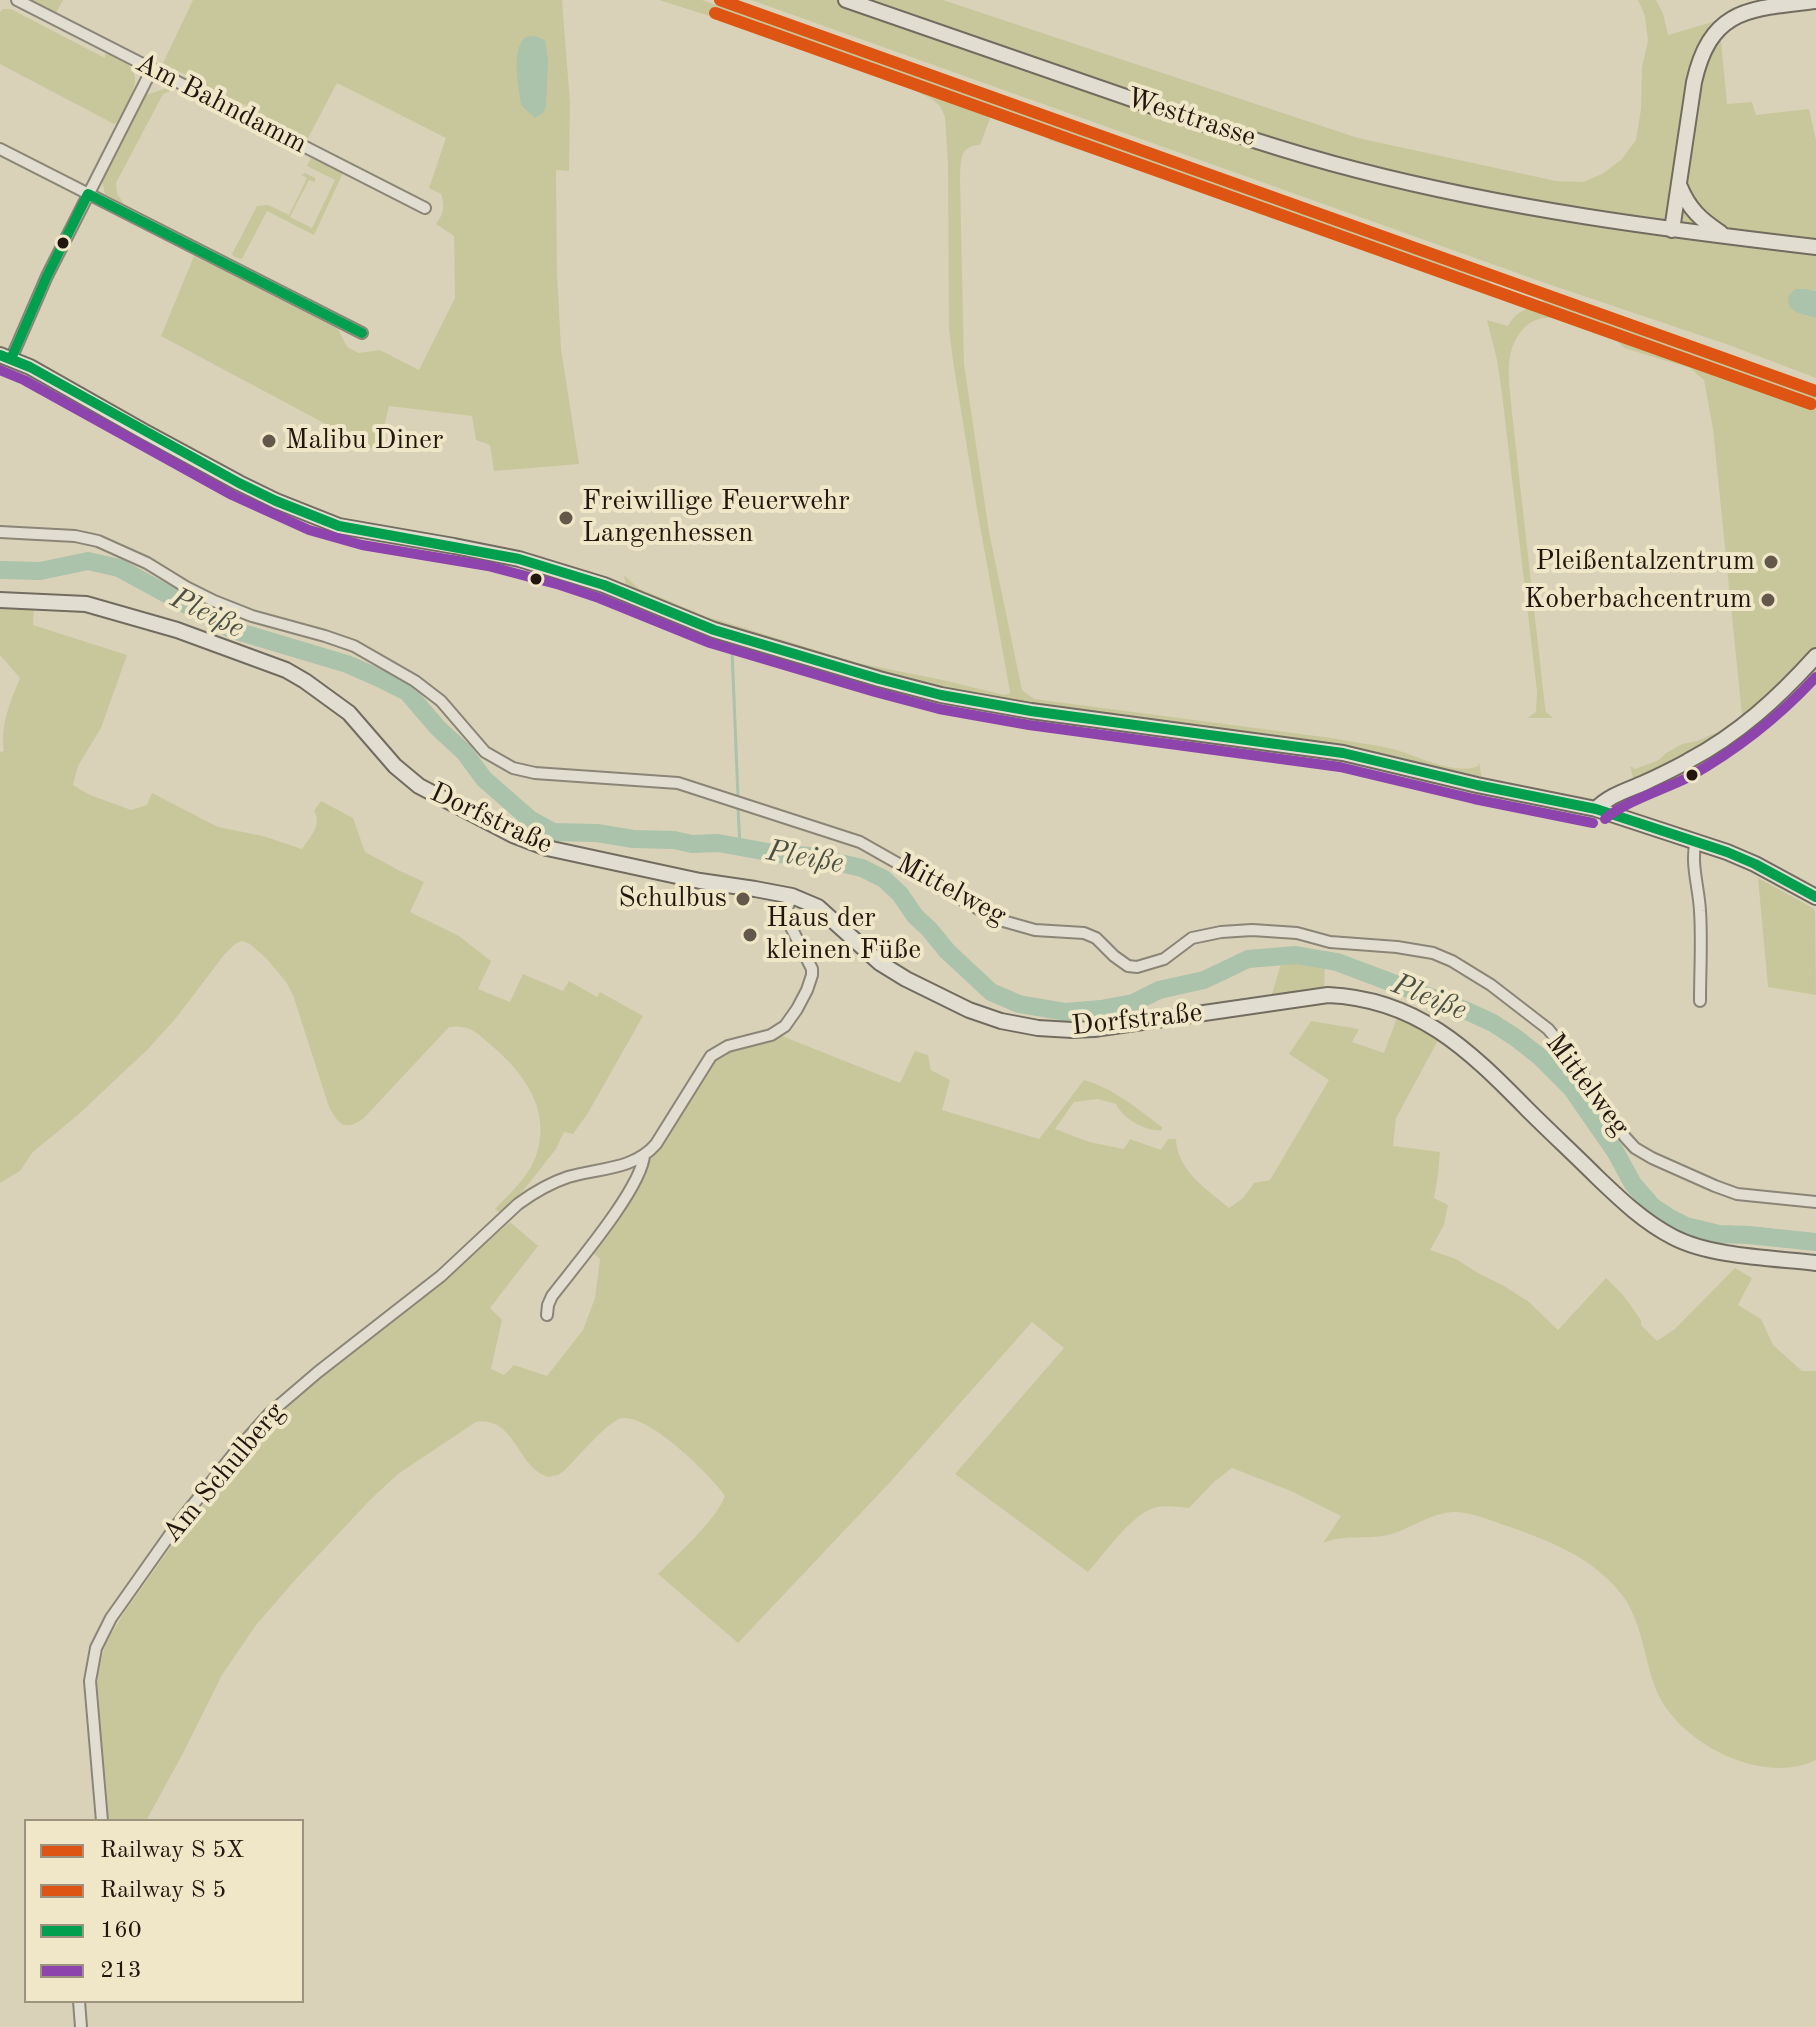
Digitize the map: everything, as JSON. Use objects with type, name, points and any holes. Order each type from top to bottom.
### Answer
[{"type":"street","name":"Am Bahndamm","points":[[17,0],[425,208]]},
{"type":"street","name":"Westtrasse","points":[[846,0],[1191,119],[1415,185],[1474,198],[1672,230],[1816,247]]},
{"type":"street","points":[[1672,230],[1694,82],[1699,58],[1707,42],[1725,23],[1745,12],[1816,1]]},
{"type":"street","points":[[152,69],[6,357],[239,483],[314,517],[364,531],[479,550],[552,569],[604,585],[714,630],[941,695],[1343,753],[1596,809],[1696,840],[1755,864],[1816,897]]},
{"type":"street","points":[[0,149],[362,333]]},
{"type":"street","points":[[1680,185],[1696,215],[1724,236]]},
{"type":"street","name":"Mittelweg","points":[[0,532],[75,536],[98,541],[239,611],[354,646],[415,681],[441,701],[485,752],[513,768],[535,773],[678,783],[845,837],[880,852],[996,919],[1035,930],[1084,933],[1096,938],[1128,966],[1137,967],[1164,959],[1192,938],[1252,930],[1297,933],[1330,942],[1433,953],[1491,985],[1548,1029],[1635,1148],[1737,1194],[1816,1202]]},
{"type":"street","name":"Dorfstraße","points":[[0,600],[86,604],[177,630],[286,670],[349,713],[395,766],[419,786],[536,845],[700,881],[792,896],[818,907],[880,963],[906,979],[969,1010],[1001,1021],[1038,1028],[1094,1029],[1328,995],[1377,1002],[1442,1032],[1486,1067],[1617,1196],[1659,1230],[1697,1247],[1816,1263]]},
{"type":"street","points":[[1596,809],[1613,795],[1661,775],[1742,728],[1768,707],[1816,656]]},
{"type":"street","points":[[1696,840],[1694,856],[1702,938],[1700,1001]]},
{"type":"street","points":[[547,1315],[552,1296],[617,1210],[641,1169],[644,1155],[656,1144],[711,1056],[728,1046],[776,1033],[797,1009],[807,990],[812,969],[789,923],[787,908],[792,896]]},
{"type":"street","name":"Am Schulberg","points":[[102,1819],[90,1691],[96,1648],[111,1618],[176,1526],[237,1450],[283,1401],[441,1276],[524,1199],[562,1179],[624,1165],[644,1155]]},
{"type":"street","points":[[79,2003],[81,2027]]},
{"type":"shaded area","points":[[25,0],[63,0],[55,15]]},
{"type":"shaded area","points":[[193,0],[562,0],[570,103],[569,171],[556,170],[557,272],[561,349],[579,464],[494,471],[490,445],[476,440],[472,416],[389,406],[378,452],[161,336],[194,256],[338,329],[347,347],[359,353],[380,350],[419,370],[455,298],[454,236],[436,224],[443,210],[442,199],[441,194],[429,188],[446,138],[337,83],[308,138],[163,63]]},
{"type":"shaded area","points":[[659,0],[702,0],[1490,281],[1487,289],[1471,287],[1429,269],[1171,179],[1049,140],[1049,132],[992,113],[980,145],[968,148],[961,161],[964,364],[989,532],[1022,690],[1034,699],[1393,749],[1436,764],[1459,768],[1478,766],[1479,762],[1485,797],[1449,786],[1324,759],[1066,723],[1042,731],[1018,719],[965,712],[892,694],[719,642],[629,605],[624,575],[638,588],[705,616],[858,663],[1004,695],[1010,692],[949,329],[948,164],[945,117],[940,106],[932,99],[882,75],[823,52]]},
{"type":"shaded area","points":[[751,0],[943,0],[1358,138],[1556,181],[1583,182],[1602,174],[1621,160],[1636,140],[1641,109],[1642,67],[1648,41],[1645,16],[1638,0],[1656,0],[1663,13],[1668,35],[1719,20],[1727,104],[1752,102],[1756,115],[1809,109],[1816,140],[1816,291],[1805,289],[1798,313],[1816,318],[1816,378],[1729,345],[1548,284]]},
{"type":"shaded area","points":[[11,9],[105,58],[107,53],[130,66],[135,82],[133,91],[117,122],[114,124],[0,64],[0,12]]},
{"type":"shaded area","points":[[535,36],[545,40],[548,60],[546,106],[543,113],[535,118],[521,105],[517,60],[520,44],[525,37]]},
{"type":"shaded area","points":[[173,86],[175,89],[163,94],[116,183],[117,194],[124,204],[105,194],[102,181],[146,95]]},
{"type":"shaded area","points":[[311,158],[343,173],[314,235],[267,211],[242,259],[234,257],[232,254],[257,206],[268,205],[289,215],[307,178],[301,175],[305,173],[315,178],[315,182],[309,180],[290,217],[312,228],[335,180],[307,166]]},
{"type":"shaded area","points":[[1795,289],[1816,291],[1816,318],[1789,307],[1788,297]]},
{"type":"shaded area","name":"Pleißentalzentrum","points":[[1544,299],[1816,396],[1816,675],[1798,696],[1712,762],[1637,793],[1630,766],[1635,769],[1659,760],[1682,744],[1720,731],[1742,715],[1713,429],[1704,380],[1690,368],[1624,348],[1602,332],[1561,319],[1535,320],[1516,338],[1509,369],[1512,413],[1545,707],[1553,718],[1527,718],[1536,712],[1537,691],[1502,394],[1487,320],[1508,326],[1521,312],[1540,307]]},
{"type":"shaded area","points":[[0,604],[34,605],[33,625],[127,655],[101,728],[78,766],[73,785],[90,795],[131,810],[147,805],[152,793],[218,827],[263,836],[302,849],[316,826],[314,811],[321,801],[353,818],[365,852],[424,882],[410,912],[459,936],[491,961],[478,989],[510,1002],[523,974],[563,991],[569,981],[597,997],[600,992],[643,1016],[588,1113],[573,1134],[564,1132],[556,1149],[503,1216],[495,1209],[521,1182],[531,1166],[540,1134],[536,1105],[513,1067],[473,1030],[449,1027],[363,1119],[351,1125],[343,1124],[329,1107],[286,982],[267,959],[242,941],[224,955],[148,1049],[33,1152],[20,1171],[0,1183],[0,752],[4,751],[5,723],[20,678],[0,655]]},
{"type":"shaded area","points":[[1758,878],[1815,911],[1816,995],[1768,987]]},
{"type":"shaded area","points":[[1295,960],[1325,965],[1324,990],[1271,997],[1281,964]]},
{"type":"shaded area","points":[[1399,1012],[1442,1033],[1396,1118],[1393,1146],[1440,1152],[1434,1198],[1448,1205],[1444,1225],[1430,1250],[1456,1259],[1504,1286],[1529,1302],[1558,1330],[1606,1278],[1623,1295],[1641,1320],[1641,1325],[1657,1341],[1675,1329],[1735,1268],[1752,1278],[1738,1305],[1761,1319],[1773,1345],[1802,1371],[1816,1371],[1816,1760],[1795,1767],[1772,1768],[1748,1764],[1703,1743],[1668,1711],[1657,1692],[1629,1606],[1598,1570],[1569,1551],[1475,1515],[1448,1512],[1388,1535],[1323,1543],[1341,1516],[1291,1491],[1232,1468],[1189,1508],[1160,1507],[1142,1514],[1125,1528],[1088,1572],[955,1474],[1064,1348],[1032,1322],[893,1479],[738,1643],[658,1574],[705,1526],[725,1496],[676,1446],[644,1424],[619,1419],[565,1470],[548,1477],[529,1463],[508,1434],[499,1427],[489,1422],[476,1422],[398,1474],[370,1500],[256,1625],[222,1675],[147,1819],[109,1819],[96,1696],[105,1645],[125,1611],[188,1523],[290,1403],[312,1382],[391,1324],[510,1222],[538,1246],[490,1308],[502,1320],[491,1369],[504,1375],[514,1365],[547,1376],[583,1330],[595,1298],[600,1259],[589,1249],[618,1210],[712,1057],[777,1034],[900,1083],[915,1051],[928,1055],[931,1070],[950,1080],[942,1110],[1039,1139],[1084,1080],[1125,1100],[1162,1130],[1142,1127],[1124,1115],[1116,1104],[1098,1099],[1074,1102],[1055,1129],[1089,1142],[1124,1149],[1130,1139],[1161,1150],[1168,1139],[1176,1139],[1187,1170],[1229,1208],[1243,1198],[1254,1183],[1270,1180],[1329,1080],[1289,1054],[1311,1021],[1359,1029],[1352,1042],[1384,1053]]},
{"type":"waterway","name":"Pleiße","points":[[0,570],[40,571],[88,561],[119,568],[233,630],[347,664],[379,678],[407,692],[464,752],[484,779],[531,820],[553,832],[597,833],[692,844],[718,843],[810,856],[862,868],[884,879],[900,894],[915,916],[947,951],[991,992],[1019,1004],[1066,1012],[1101,1009],[1133,1003],[1159,990],[1204,980],[1248,959],[1296,955],[1337,962],[1467,1011],[1516,1038],[1572,1089],[1615,1151],[1633,1184],[1652,1206],[1670,1218],[1686,1226],[1719,1234],[1816,1242]]},
{"type":"waterway","points":[[732,650],[738,797]]},
{"type":"waterway","points":[[738,808],[740,846]]},
{"type":"transit line","points":[[720,0],[1816,391]]},
{"type":"transit line","points":[[715,13],[1811,404]]},
{"type":"transit line","name":"160","points":[[11,359],[47,276],[88,194],[362,333]]},
{"type":"transit line","name":"160","points":[[0,355],[30,367],[239,483],[339,526],[519,559],[604,585],[714,630],[941,695],[1031,711],[1343,753],[1596,809],[1727,852],[1816,897]]},
{"type":"transit line","name":"213","points":[[0,370],[24,380],[232,495],[309,530],[362,545],[488,566],[560,585],[710,643],[875,692],[939,709],[1029,725],[1340,767],[1593,823]]},
{"type":"transit line","name":"213","points":[[1605,819],[1724,756],[1757,732],[1816,677]]},
{"type":"place","name":"Malibu Diner","points":[[269,441]]},
{"type":"place","name":"Freiwillige Feuerwehr Langenhessen","points":[[566,518]]},
{"type":"place","name":"Pleißentalzentrum","points":[[1771,562]]},
{"type":"place","name":"Koberbachcentrum","points":[[1768,600]]},
{"type":"place","name":"Schulbus","points":[[743,899]]},
{"type":"place","name":"Haus der kleinen Füße","points":[[750,935]]}]
